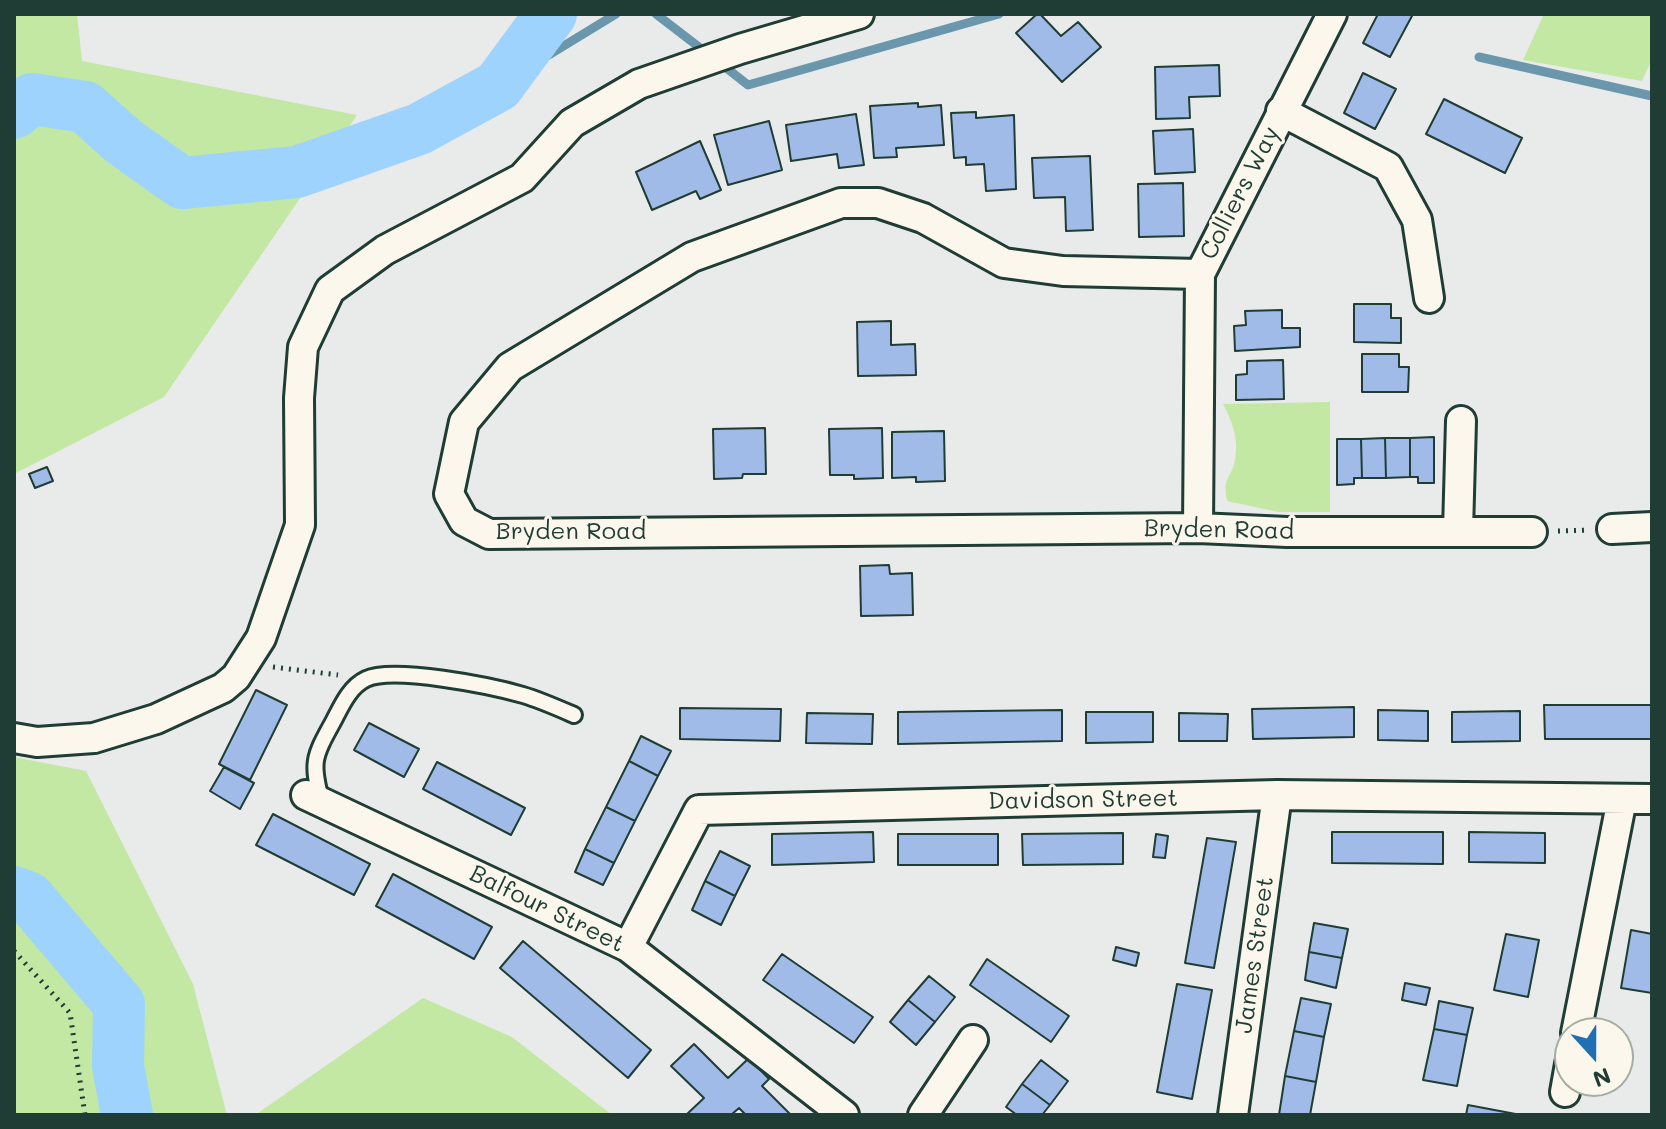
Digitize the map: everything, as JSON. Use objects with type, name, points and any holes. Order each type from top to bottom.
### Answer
[{"type":"street","points":[[14,738],[37,742],[94,738],[156,719],[223,688],[236,677],[261,638],[300,525],[299,398],[303,347],[330,290],[385,250],[522,178],[572,123],[639,84],[734,51],[859,14]]},
{"type":"street","name":"Colliers Way","points":[[1198,528],[1200,274],[1332,14]]},
{"type":"street","points":[[1281,111],[1388,167],[1417,220],[1429,298]]},
{"type":"street","name":"Bryden Road","points":[[1200,274],[1063,271],[1004,263],[923,218],[878,203],[841,203],[692,257],[510,367],[464,422],[449,494],[464,521],[489,534],[1198,528],[1287,532],[1532,532]]},
{"type":"street","points":[[1458,531],[1461,421]]},
{"type":"street","points":[[1612,529],[1652,527]]},
{"type":"street","name":"Davidson Street","points":[[628,947],[699,810],[1277,795],[1652,799]]},
{"type":"street","name":"James Street","points":[[1233,1115],[1277,795]]},
{"type":"street","name":"Balfour Street","points":[[314,799],[628,947],[844,1115]]},
{"type":"street","points":[[1579,1017],[1622,799]]},
{"type":"street","points":[[923,1115],[973,1040]]},
{"type":"lane","points":[[314,799],[314,770],[319,748],[349,693],[367,678],[398,675],[485,686],[525,695],[574,715]]},
{"type":"path","points":[[1532,532],[1612,529]]},
{"type":"path","points":[[245,664],[367,678]]},
{"type":"path","points":[[14,951],[70,1013],[85,1115]]},
{"type":"green space","points":[[14,14],[77,14],[82,61],[357,115],[164,397],[14,474]]},
{"type":"green space","points":[[1544,14],[1652,14],[1652,59],[1642,81],[1523,60]]},
{"type":"green space","points":[[1330,402],[1330,512],[1278,512],[1227,501],[1226,486],[1234,466],[1236,444],[1232,423],[1223,404]]},
{"type":"green space","points":[[14,757],[86,771],[193,984],[227,1115],[14,1115]]},
{"type":"green space","points":[[423,998],[512,1037],[612,1115],[255,1115]]},
{"type":"building","points":[[1037,14],[1061,36],[1078,22],[1101,47],[1062,82],[1016,33]]},
{"type":"building","points":[[1378,14],[1413,14],[1390,57],[1363,43]]},
{"type":"building","points":[[1219,65],[1220,96],[1189,97],[1190,118],[1156,119],[1155,67]]},
{"type":"building","points":[[1363,73],[1396,89],[1375,129],[1344,113]]},
{"type":"building","points":[[1444,99],[1522,138],[1505,173],[1426,134]]},
{"type":"building","points":[[918,103],[918,107],[941,105],[944,145],[896,148],[897,157],[874,158],[870,106]]},
{"type":"building","points":[[976,112],[976,118],[1014,115],[1016,189],[986,191],[984,164],[966,165],[966,157],[954,158],[951,113]]},
{"type":"building","points":[[856,114],[864,165],[839,168],[837,154],[791,161],[786,125]]},
{"type":"building","points":[[769,121],[782,170],[728,185],[714,135]]},
{"type":"building","points":[[1193,129],[1195,172],[1155,174],[1153,131]]},
{"type":"building","points":[[700,141],[721,190],[700,199],[696,191],[652,210],[636,172]]},
{"type":"building","points":[[1090,156],[1093,230],[1066,231],[1065,197],[1034,198],[1032,158]]},
{"type":"building","points":[[1183,183],[1184,236],[1139,237],[1138,184]]},
{"type":"building","points":[[1354,304],[1391,304],[1391,318],[1401,318],[1401,343],[1354,342]]},
{"type":"building","points":[[1282,310],[1282,328],[1300,328],[1300,347],[1235,351],[1234,326],[1246,325],[1245,311]]},
{"type":"building","points":[[891,321],[891,345],[915,344],[916,375],[858,376],[857,322]]},
{"type":"building","points":[[1362,354],[1399,354],[1399,367],[1409,367],[1408,392],[1362,392]]},
{"type":"building","points":[[1283,360],[1284,399],[1236,400],[1236,375],[1247,374],[1247,361]]},
{"type":"building","points":[[765,428],[766,474],[714,479],[713,429]]},
{"type":"building","points":[[882,428],[883,478],[854,479],[854,475],[830,475],[829,429]]},
{"type":"building","points":[[944,431],[945,481],[916,482],[916,477],[892,478],[892,432]]},
{"type":"building","points":[[1434,437],[1434,483],[1418,483],[1418,477],[1410,477],[1410,438]]},
{"type":"building","points":[[1385,438],[1410,438],[1410,477],[1386,478]]},
{"type":"building","points":[[1385,438],[1386,478],[1362,478],[1361,439]]},
{"type":"building","points":[[1337,439],[1361,439],[1362,478],[1354,478],[1354,484],[1337,485]]},
{"type":"building","points":[[47,467],[53,481],[35,488],[29,474]]},
{"type":"building","points":[[889,565],[890,574],[912,573],[913,615],[861,616],[860,566]]},
{"type":"building","points":[[256,690],[287,705],[250,780],[219,764]]},
{"type":"building","points":[[1544,705],[1652,705],[1652,739],[1545,739]]},
{"type":"building","points":[[1354,707],[1354,737],[1253,739],[1252,709]]},
{"type":"building","points":[[680,708],[781,709],[780,741],[680,739]]},
{"type":"building","points":[[1062,710],[1062,741],[898,744],[898,712]]},
{"type":"building","points":[[1378,710],[1428,711],[1428,741],[1378,740]]},
{"type":"building","points":[[1520,711],[1520,741],[1452,742],[1452,712]]},
{"type":"building","points":[[1086,712],[1153,712],[1153,742],[1086,743]]},
{"type":"building","points":[[807,713],[873,714],[872,744],[806,743]]},
{"type":"building","points":[[1179,713],[1228,714],[1227,741],[1179,741]]},
{"type":"building","points":[[369,723],[419,749],[404,777],[354,750]]},
{"type":"building","points":[[641,736],[671,751],[658,776],[629,761]]},
{"type":"building","points":[[629,761],[658,776],[635,821],[606,807]]},
{"type":"building","points":[[437,762],[525,808],[511,835],[423,789]]},
{"type":"building","points":[[224,767],[254,783],[240,809],[210,791]]},
{"type":"building","points":[[606,807],[635,821],[614,863],[585,849]]},
{"type":"building","points":[[273,814],[370,864],[354,895],[256,845]]},
{"type":"building","points":[[873,832],[874,862],[772,865],[772,834]]},
{"type":"building","points":[[1332,832],[1443,832],[1443,864],[1332,863]]},
{"type":"building","points":[[1469,832],[1545,833],[1545,863],[1469,862]]},
{"type":"building","points":[[1123,833],[1123,864],[1023,865],[1022,834]]},
{"type":"building","points":[[898,834],[998,834],[998,865],[898,865]]},
{"type":"building","points":[[1156,834],[1168,836],[1165,858],[1153,857]]},
{"type":"building","points":[[1207,838],[1236,842],[1214,968],[1185,963]]},
{"type":"building","points":[[585,849],[614,863],[603,885],[575,872]]},
{"type":"building","points":[[720,851],[750,866],[735,896],[705,881]]},
{"type":"building","points":[[393,874],[492,927],[474,959],[376,906]]},
{"type":"building","points":[[705,881],[735,896],[721,925],[692,910]]},
{"type":"building","points":[[1314,923],[1348,929],[1342,958],[1309,952]]},
{"type":"building","points":[[1631,930],[1652,934],[1652,993],[1621,988]]},
{"type":"building","points":[[1506,934],[1539,940],[1528,997],[1494,990]]},
{"type":"building","points":[[523,941],[651,1050],[628,1078],[500,968]]},
{"type":"building","points":[[1116,947],[1139,953],[1136,966],[1113,960]]},
{"type":"building","points":[[1309,952],[1342,958],[1336,988],[1305,980]]},
{"type":"building","points":[[782,954],[873,1017],[854,1043],[763,980]]},
{"type":"building","points":[[987,959],[1069,1016],[1051,1042],[970,985]]},
{"type":"building","points":[[929,976],[955,997],[935,1022],[908,1000]]},
{"type":"building","points":[[1405,983],[1430,988],[1426,1005],[1402,1000]]},
{"type":"building","points":[[1177,984],[1212,990],[1192,1099],[1157,1092]]},
{"type":"building","points":[[1301,998],[1331,1004],[1324,1037],[1294,1031]]},
{"type":"building","points":[[908,1000],[935,1022],[916,1045],[890,1022]]},
{"type":"building","points":[[1439,1001],[1473,1008],[1467,1035],[1434,1029]]},
{"type":"building","points":[[1434,1029],[1467,1035],[1457,1086],[1423,1080]]},
{"type":"building","points":[[1294,1031],[1324,1037],[1316,1082],[1285,1076]]},
{"type":"building","points":[[694,1044],[728,1078],[749,1058],[769,1079],[762,1086],[791,1115],[746,1115],[739,1108],[731,1115],[686,1115],[704,1098],[671,1066]]},
{"type":"building","points":[[1041,1060],[1068,1081],[1050,1105],[1022,1084]]},
{"type":"building","points":[[1285,1076],[1316,1082],[1310,1115],[1279,1115]]},
{"type":"building","points":[[1022,1084],[1050,1105],[1042,1115],[1017,1115],[1006,1107]]},
{"type":"building","points":[[1468,1105],[1521,1115],[1466,1115]]},
{"type":"waterway","points":[[14,113],[32,99],[85,107],[123,141],[182,183],[297,172],[419,129],[498,86],[551,14]]},
{"type":"waterway","points":[[498,86],[616,14]]},
{"type":"waterway","points":[[656,14],[708,54]]},
{"type":"waterway","points":[[720,63],[748,85],[999,14]]},
{"type":"waterway","points":[[1479,57],[1652,96]]},
{"type":"waterway","points":[[14,892],[29,898],[119,1004],[118,1066],[127,1115]]}]
